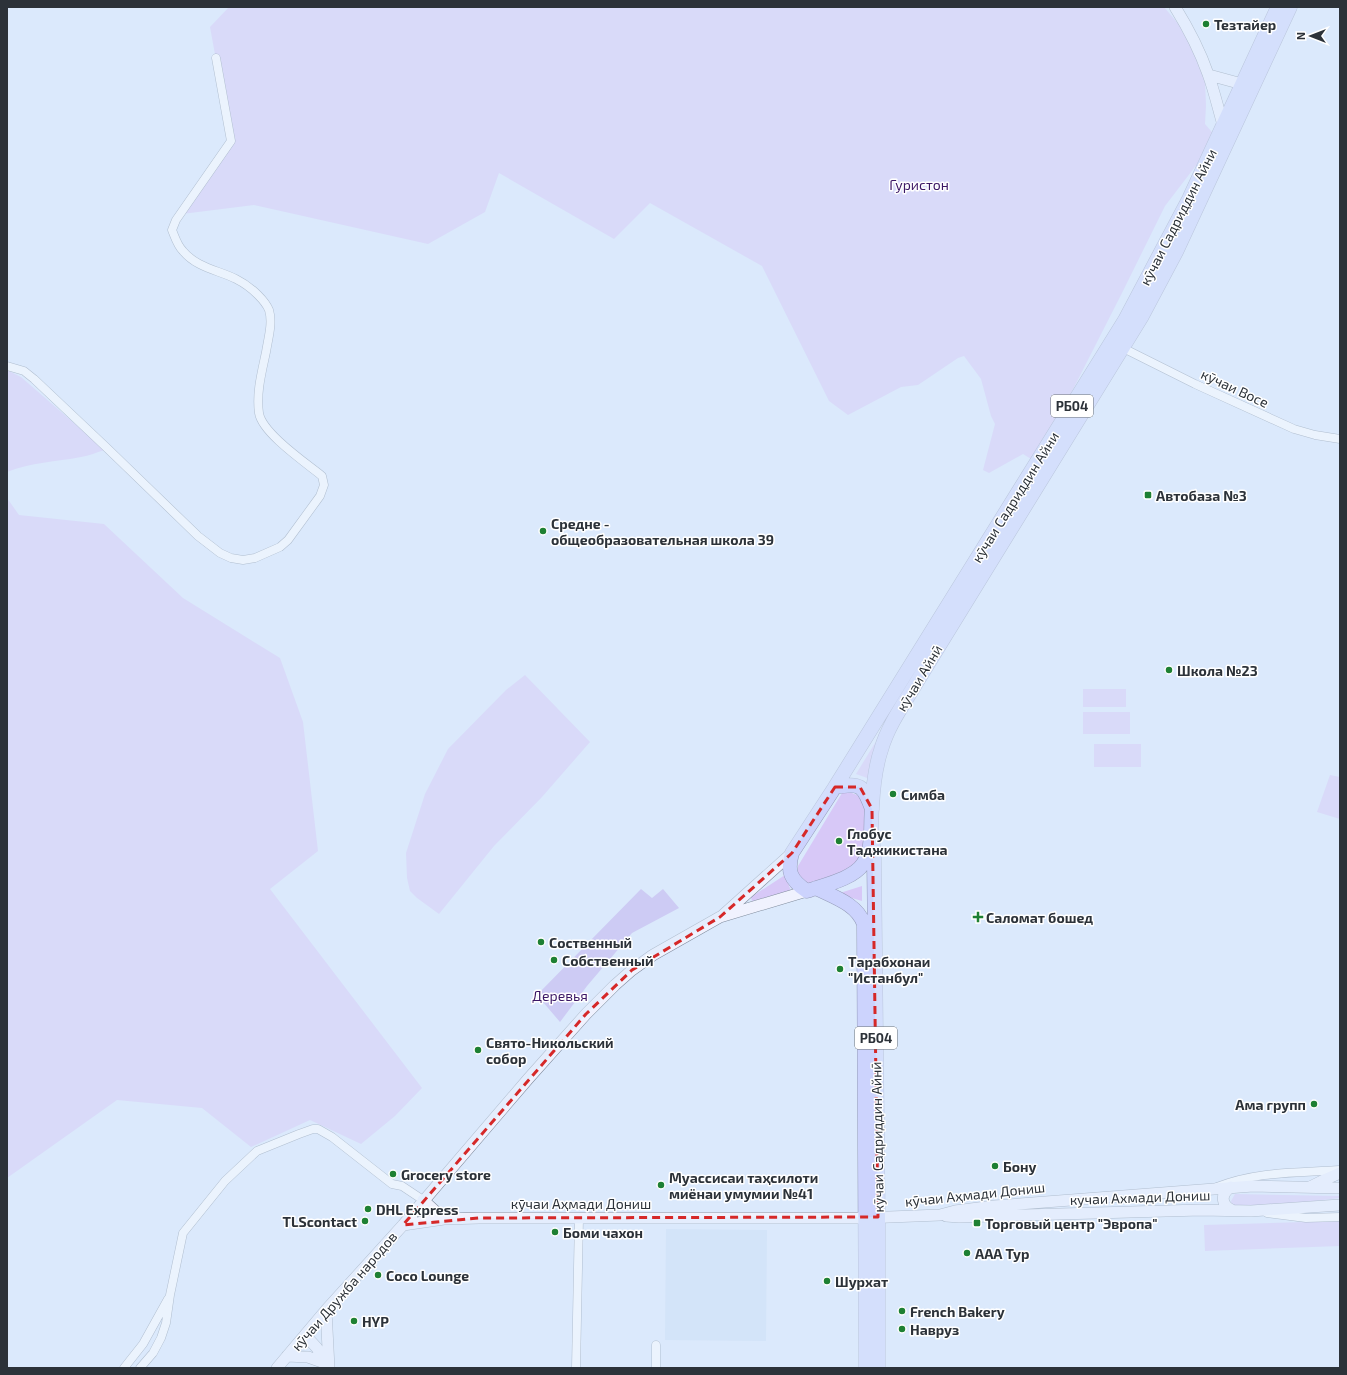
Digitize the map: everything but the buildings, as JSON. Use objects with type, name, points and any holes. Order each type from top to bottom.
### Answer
[{"type":"highway","name":"кӯчаи Садриддин Айни","points":[[835,787],[1125,320],[1189,199],[1278,7]]},
{"type":"highway","name":"кӯчаи Садриддин Айни","points":[[993,558],[1142,316],[1176,252],[1290,7]]},
{"type":"highway","name":"кӯчаи Айнӣ","points":[[872,809],[877,768],[881,750],[888,732],[993,558]]},
{"type":"highway","name":"РБ04","points":[[855,785],[860,787],[864,790],[872,809],[872,835],[867,857],[860,867],[844,878],[812,889],[794,881],[791,876],[790,862],[792,853],[835,787],[855,785]]},
{"type":"highway","name":"кӯчаи Садриддин Айнӣ","points":[[866,1368],[871,1218],[874,858],[872,835]]},
{"type":"highway","name":"кӯчаи Садриддин Айнӣ","points":[[812,889],[853,908],[862,918],[864,924],[871,1218],[878,1368]]},
{"type":"street","points":[[1176,7],[1209,74],[1223,125]]},
{"type":"street","points":[[7,366],[24,371],[34,379],[108,448],[198,536],[220,553],[231,558],[243,560],[255,558],[280,547],[288,540],[315,504],[324,485],[322,476],[270,432],[263,423],[259,413],[261,379],[271,323],[268,310],[262,299],[253,290],[236,279],[200,265],[190,258],[182,251],[172,230],[176,220],[231,141],[216,58]]},
{"type":"street","points":[[1209,74],[1242,84]]},
{"type":"street","name":"кӯчаи Восе","points":[[1123,348],[1195,384],[1294,429],[1315,435],[1340,439]]},
{"type":"street","points":[[720,918],[792,853]]},
{"type":"street","points":[[720,918],[812,889]]},
{"type":"street","name":"кӯчаи Дружба народов","points":[[277,1368],[326,1310],[586,1014],[632,970],[653,955],[720,918]]},
{"type":"street","points":[[140,1368],[153,1353],[161,1338],[166,1323],[170,1295],[183,1233],[225,1181],[257,1151],[312,1129],[318,1129],[328,1134],[392,1184],[402,1186],[423,1200],[444,1219]]},
{"type":"street","points":[[1209,1190],[1229,1182],[1255,1176],[1340,1170]]},
{"type":"street","points":[[1309,1188],[1340,1173]]},
{"type":"street","name":"кӯчаи Аҳмади Дониш","points":[[402,1225],[444,1219],[479,1218],[871,1218],[940,1215],[955,1211],[987,1207],[1231,1187],[1253,1186],[1340,1188]]},
{"type":"street","points":[[1231,1187],[1224,1194],[1223,1199],[1224,1204],[1232,1210]]},
{"type":"street","name":"кучаи Ахмади Дониш","points":[[940,1215],[959,1218],[1232,1210],[1250,1211],[1340,1206]]},
{"type":"street","points":[[1250,1211],[1294,1217],[1340,1217]]},
{"type":"street","points":[[576,1368],[579,1218]]},
{"type":"street","points":[[124,1368],[143,1344],[170,1295]]},
{"type":"street","points":[[326,1310],[327,1366]]},
{"type":"street","points":[[305,1335],[317,1348],[327,1366]]},
{"type":"street","points":[[656,1345],[656,1368]]},
{"type":"street","points":[[287,1356],[308,1357],[327,1366]]},
{"type":"highlighted area","points":[[835,787],[860,787],[872,809],[878,1217],[479,1218],[403,1225],[586,1014],[632,970],[720,917],[792,853]]},
{"type":"shaded area","points":[[666,1229],[767,1230],[766,1341],[665,1340]]},
{"type":"green space","name":"Гуристон","points":[[229,7],[1164,7],[1204,54],[1206,106],[1205,124],[1217,138],[1165,206],[1036,462],[1023,454],[989,473],[983,470],[995,424],[991,416],[981,379],[964,356],[958,358],[918,385],[901,387],[848,415],[829,401],[762,266],[650,203],[614,239],[499,173],[485,212],[428,244],[254,205],[182,214],[230,137],[210,27]]},
{"type":"green space","points":[[7,370],[21,377],[105,450],[84,456],[25,466],[7,472]]},
{"type":"green space","points":[[7,498],[19,515],[104,524],[183,598],[280,658],[303,722],[318,851],[270,889],[422,1088],[395,1116],[361,1144],[310,1120],[251,1147],[202,1108],[117,1100],[7,1178]]},
{"type":"green space","points":[[525,675],[590,742],[542,797],[494,846],[439,914],[410,891],[407,878],[406,853],[425,794],[448,749],[506,690]]},
{"type":"green space","points":[[1083,689],[1126,689],[1126,707],[1083,707]]},
{"type":"green space","points":[[1083,712],[1130,712],[1130,734],[1083,734]]},
{"type":"green space","points":[[875,743],[879,744],[870,779],[856,774]]},
{"type":"green space","points":[[1094,744],[1141,744],[1141,767],[1094,767]]},
{"type":"green space","points":[[1330,775],[1340,777],[1340,819],[1317,812]]},
{"type":"green space","points":[[842,793],[852,793],[866,799],[863,856],[850,872],[810,884],[803,881],[797,874],[798,866]]},
{"type":"green space","points":[[785,875],[791,891],[752,901],[751,897]]},
{"type":"green space","points":[[862,886],[862,901],[842,895],[843,892]]},
{"type":"green space","name":"Деревья","points":[[641,889],[652,898],[663,889],[679,908],[632,933],[587,986],[560,1022],[537,995]]},
{"type":"green space","points":[[1235,1194],[1340,1196],[1340,1198],[1248,1209],[1232,1205],[1231,1201]]},
{"type":"green space","points":[[1340,1221],[1340,1246],[1205,1251],[1204,1225]]},
{"type":"place","name":"Тезтайер","points":[[1206,24]]},
{"type":"place","name":"Автобаза №3","points":[[1148,495]]},
{"type":"place","name":"Средне - общеобразовательная школа 39","points":[[543,531]]},
{"type":"place","name":"Школа №23","points":[[1169,670]]},
{"type":"place","name":"Симба","points":[[893,794]]},
{"type":"place","name":"Глобус Таджикистана","points":[[839,841]]},
{"type":"place","name":"Саломат бошед","points":[[978,917]]},
{"type":"place","name":"Соственный","points":[[541,942]]},
{"type":"place","name":"Собственный","points":[[554,960]]},
{"type":"place","name":"Тарабхонаи \"Истанбул\"","points":[[840,969]]},
{"type":"place","name":"Свято-Никольский собор","points":[[478,1050]]},
{"type":"place","name":"Ама групп","points":[[1314,1104]]},
{"type":"place","name":"Бону","points":[[995,1166]]},
{"type":"place","name":"Grocery store","points":[[393,1174]]},
{"type":"place","name":"Муассисаи таҳсилоти миёнаи умумии №41","points":[[661,1185]]},
{"type":"place","name":"DHL Express","points":[[368,1209]]},
{"type":"place","name":"TLScontact","points":[[365,1221]]},
{"type":"place","name":"Торговый центр \"Эвропа\"","points":[[977,1223]]},
{"type":"place","name":"Боми чахон","points":[[555,1232]]},
{"type":"place","name":"ААА Тур","points":[[967,1253]]},
{"type":"place","name":"Coco Lounge","points":[[378,1275]]},
{"type":"place","name":"Шурхат","points":[[827,1281]]},
{"type":"place","name":"French Bakery","points":[[902,1311]]},
{"type":"place","name":"HYP","points":[[354,1321]]},
{"type":"place","name":"Навруз","points":[[902,1329]]}]
